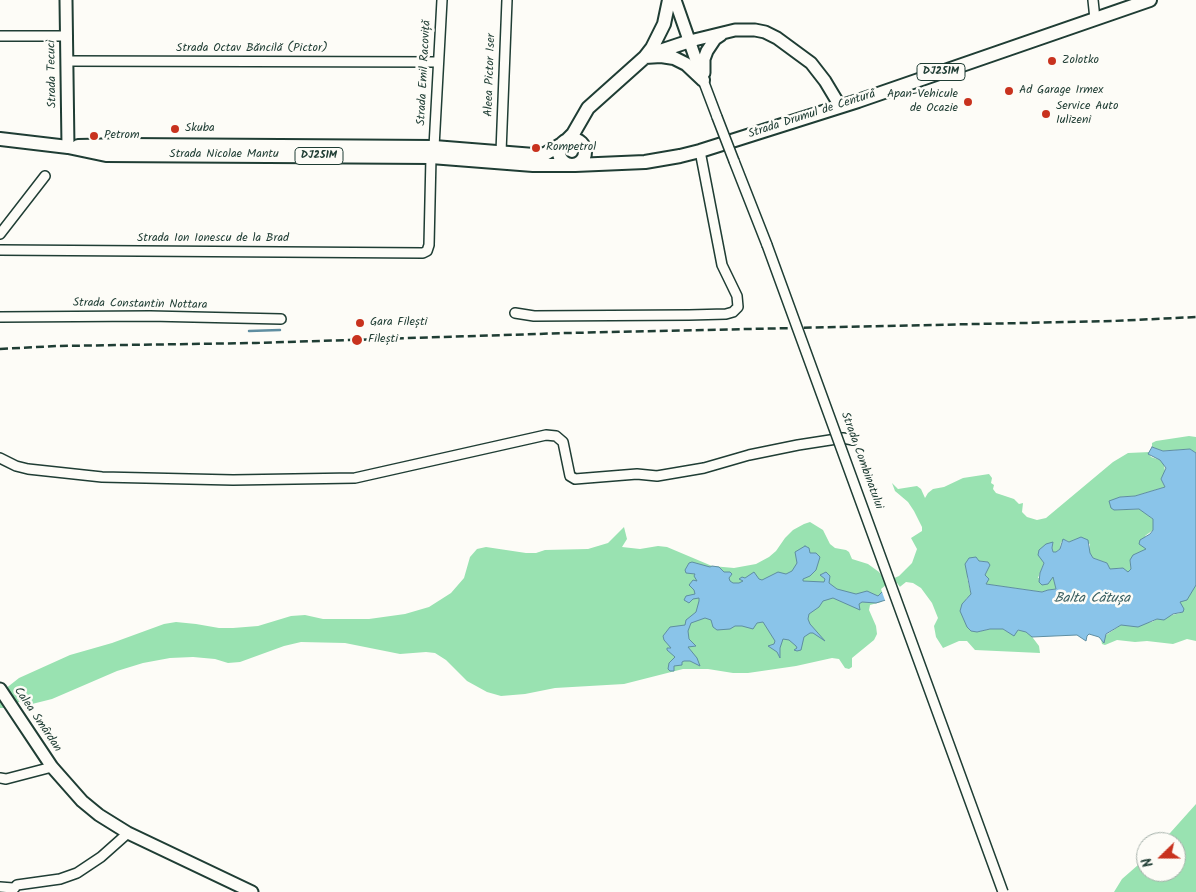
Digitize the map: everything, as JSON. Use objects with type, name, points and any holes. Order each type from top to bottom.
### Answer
[{"type":"highway","points":[[593,103],[585,123],[584,157],[582,161],[572,165],[565,164],[560,156],[560,147],[573,134],[584,112],[593,103],[645,57],[661,34],[668,0]]},
{"type":"highway","name":"Strada Drumul de Centură","points":[[572,165],[662,160],[700,151],[840,106],[1150,0]]},
{"type":"highway","points":[[645,57],[690,41]]},
{"type":"highway","points":[[645,57],[661,56],[674,58],[686,64],[703,80]]},
{"type":"highway","name":"DJ251M","points":[[0,139],[68,147],[126,145],[500,152],[534,155],[545,154],[564,142]]},
{"type":"highway","points":[[564,142],[575,140],[592,156],[612,164]]},
{"type":"highway","name":"DJ251M","points":[[432,152],[534,165],[572,165]]},
{"type":"main road","name":"Strada Tecuci","points":[[66,0],[68,147]]},
{"type":"main road","name":"Strada Combinatului","points":[[675,0],[703,80]]},
{"type":"main road","points":[[690,41],[735,30],[765,32],[795,50],[819,72],[840,106]]},
{"type":"main road","points":[[703,80],[704,59],[707,51],[715,39],[725,32]]},
{"type":"main road","name":"Calea Smârdan","points":[[0,689],[52,767],[82,801],[99,815],[128,833],[252,892]]},
{"type":"street","name":"Strada Emil Racoviță","points":[[425,253],[429,245],[432,152],[442,0]]},
{"type":"street","name":"Aleea Pictor Iser","points":[[500,152],[507,0]]},
{"type":"street","points":[[1092,0],[1095,19]]},
{"type":"street","points":[[0,36],[66,36]]},
{"type":"street","name":"Strada Octav Băncilă (Pictor)","points":[[67,61],[438,62]]},
{"type":"street","name":"Strada Combinatului","points":[[703,80],[767,245],[1003,892]]},
{"type":"street","points":[[515,313],[534,316],[688,316],[733,312],[738,307],[737,296],[722,265],[700,151]]},
{"type":"street","points":[[0,234],[45,176]]},
{"type":"street","name":"Strada Ion Ionescu de la Brad","points":[[0,250],[425,253]]},
{"type":"street","name":"Strada Constantin Nottara","points":[[0,317],[150,316],[280,319]]},
{"type":"street","points":[[0,458],[16,466],[28,469],[102,477],[233,480],[355,478],[546,435],[556,436],[563,442],[570,476],[575,479],[637,474],[657,476],[704,468],[749,455],[798,445],[843,438],[853,440]]},
{"type":"street","points":[[0,778],[15,777],[52,767]]},
{"type":"street","points":[[0,887],[12,890],[17,885],[60,879],[77,873],[102,857],[128,833]]},
{"type":"green space","points":[[1189,436],[1196,437],[1196,453],[1190,449],[1163,451],[1152,447],[1152,443],[1156,441]]},
{"type":"green space","points":[[1150,452],[1151,457],[1160,460],[1164,464],[1165,472],[1161,479],[1165,487],[1135,496],[1120,497],[1114,510],[1140,509],[1153,519],[1153,530],[1145,536],[1147,549],[1130,560],[1131,569],[1128,572],[1119,568],[1109,569],[1107,563],[1093,558],[1089,553],[1090,544],[1078,539],[1061,542],[1060,549],[1056,552],[1053,552],[1053,543],[1040,557],[1044,563],[1038,578],[1053,576],[1056,589],[1042,592],[985,584],[984,575],[988,562],[979,561],[967,577],[971,594],[966,599],[977,632],[990,629],[1003,629],[1008,632],[1022,630],[1030,634],[1039,646],[1040,653],[975,650],[967,641],[959,641],[943,648],[936,637],[934,626],[938,618],[932,603],[921,588],[913,583],[906,582],[881,602],[870,605],[869,610],[876,626],[877,634],[874,640],[852,658],[852,667],[849,669],[845,668],[839,659],[832,658],[796,666],[748,673],[708,669],[683,669],[624,684],[555,688],[525,694],[501,696],[487,692],[467,681],[446,660],[435,653],[400,654],[345,643],[301,642],[240,662],[228,663],[215,659],[193,657],[170,658],[143,663],[117,671],[52,699],[32,704],[19,702],[8,708],[0,708],[0,693],[19,678],[70,655],[112,643],[164,624],[176,622],[233,628],[258,626],[291,616],[305,615],[323,619],[369,619],[405,614],[429,607],[451,593],[464,578],[470,557],[477,549],[486,547],[536,553],[545,550],[588,549],[608,543],[624,527],[627,539],[622,547],[640,549],[658,546],[667,547],[712,566],[734,568],[756,564],[769,557],[793,530],[810,522],[823,530],[830,544],[835,548],[846,550],[852,559],[868,564],[879,572],[884,579],[892,579],[899,576],[912,563],[917,549],[911,538],[922,531],[922,527],[908,502],[895,491],[892,483],[898,489],[917,486],[921,489],[925,498],[933,489],[944,487],[963,478],[989,474],[996,493],[1014,499],[1019,504],[1023,503],[1022,512],[1027,517],[1037,520],[1046,518],[1113,462],[1128,453]]},
{"type":"green space","points":[[1196,585],[1196,641],[1187,639],[1173,644],[1117,640],[1105,645],[1102,644],[1101,639],[1103,642],[1106,635],[1121,625],[1152,622],[1180,613],[1179,602]]},
{"type":"green space","points":[[1196,804],[1196,892],[1114,892],[1122,879],[1136,867],[1136,882],[1186,882],[1186,832],[1171,832]]},
{"type":"water","name":"Balta Cătușa","points":[[1152,447],[1163,451],[1190,449],[1196,453],[1196,585],[1187,600],[1180,602],[1184,609],[1183,612],[1173,614],[1164,620],[1157,619],[1138,627],[1121,625],[1106,634],[1104,643],[1099,637],[1089,634],[1086,641],[1077,635],[1032,637],[1026,632],[1018,630],[1014,636],[1003,629],[977,632],[971,631],[967,627],[960,611],[962,604],[971,594],[965,564],[969,558],[976,557],[979,561],[988,562],[990,565],[985,575],[989,579],[986,584],[1042,592],[1056,589],[1053,577],[1048,584],[1042,585],[1039,582],[1044,563],[1038,555],[1039,550],[1046,544],[1053,542],[1053,552],[1056,552],[1060,549],[1063,539],[1069,542],[1081,537],[1088,540],[1090,553],[1093,558],[1107,563],[1110,569],[1123,568],[1128,572],[1131,569],[1130,560],[1133,555],[1146,549],[1139,544],[1140,540],[1153,530],[1153,519],[1139,509],[1114,510],[1111,508],[1109,501],[1165,487],[1161,479],[1166,468],[1160,460],[1148,454]]},
{"type":"water","points":[[805,546],[809,548],[810,553],[816,553],[820,557],[816,570],[810,576],[803,579],[803,581],[824,582],[825,579],[820,575],[826,572],[830,576],[829,583],[837,589],[856,594],[867,591],[878,596],[884,590],[889,599],[876,603],[862,602],[859,604],[860,610],[833,598],[823,601],[819,607],[809,614],[808,619],[825,641],[810,633],[804,637],[801,650],[797,651],[794,650],[797,648],[796,646],[789,640],[783,639],[780,648],[780,658],[777,652],[768,646],[774,644],[775,641],[763,622],[757,623],[753,629],[735,626],[730,629],[717,630],[713,627],[711,620],[705,618],[691,623],[688,631],[689,639],[696,646],[688,647],[697,658],[700,666],[690,661],[684,661],[682,665],[674,666],[674,671],[668,669],[669,663],[675,657],[667,650],[667,648],[671,648],[663,636],[670,627],[685,625],[686,620],[696,612],[699,601],[699,598],[693,599],[689,603],[684,600],[686,596],[695,594],[689,585],[693,580],[697,581],[694,576],[695,574],[686,573],[685,570],[689,563],[719,567],[724,572],[730,572],[732,574],[729,578],[733,583],[743,581],[739,579],[745,578],[754,572],[762,580],[778,572],[786,574],[792,571],[797,563],[795,552]]},
{"type":"pier","points":[[891,581],[897,583],[900,587],[899,593],[894,599],[886,603],[881,589]]},
{"type":"waterway","points":[[249,331],[280,330]]},
{"type":"railway","points":[[0,349],[567,333],[1113,321],[1196,317]]},
{"type":"place","name":"Zolotko","points":[[1052,61]]},
{"type":"place","name":"Ad Garage Irmex","points":[[1009,91]]},
{"type":"place","name":"Apan-Vehicule de Ocazie","points":[[968,102]]},
{"type":"place","name":"Service Auto Iulizeni","points":[[1046,114]]},
{"type":"place","name":"Skuba","points":[[175,129]]},
{"type":"place","name":"Petrom","points":[[94,136]]},
{"type":"place","name":"Rompetrol","points":[[536,148]]},
{"type":"place","name":"Gara Filești","points":[[360,323]]},
{"type":"place","name":"Filești","points":[[357,340]]}]
